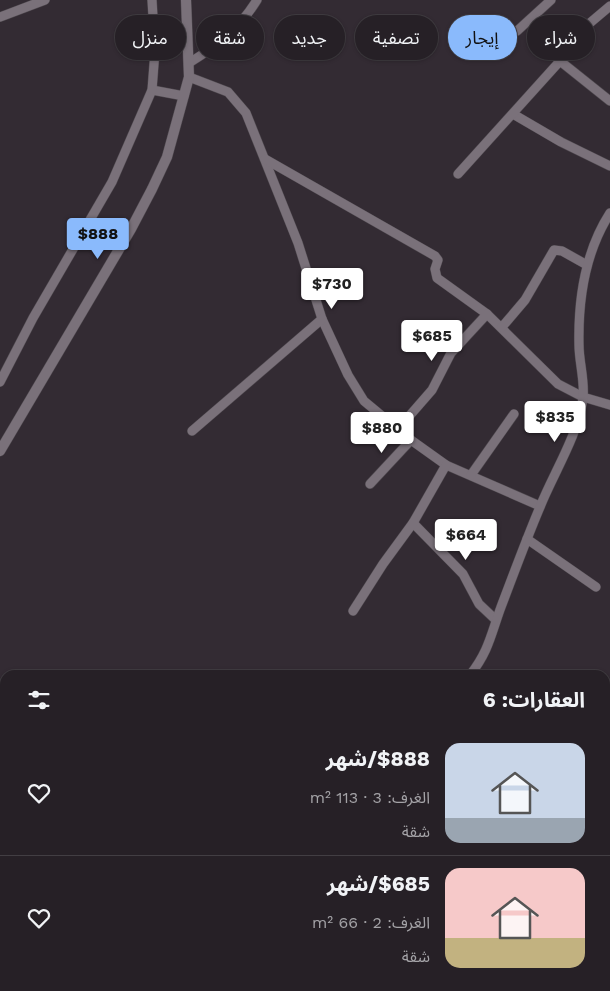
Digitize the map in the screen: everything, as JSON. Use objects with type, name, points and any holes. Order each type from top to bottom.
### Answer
[{"type":"street","points":[[0,17],[45,0]]},
{"type":"street","points":[[0,382],[33,318],[112,182],[156,91],[152,0]]},
{"type":"street","points":[[0,451],[152,189],[172,142],[189,77],[186,0]]},
{"type":"street","points":[[189,63],[228,37],[238,28],[257,0]]},
{"type":"street","points":[[517,30],[551,0]]},
{"type":"street","points":[[595,19],[610,6]]},
{"type":"street","points":[[458,174],[560,61],[610,102]]},
{"type":"street","points":[[189,77],[220,87],[235,98],[252,126],[298,243],[322,319],[357,392],[371,407],[411,440],[446,464],[540,506]]},
{"type":"street","points":[[156,91],[184,96]]},
{"type":"street","points":[[513,114],[561,142],[610,166]]},
{"type":"street","points":[[265,160],[435,256],[438,260],[435,269],[437,278],[487,314],[546,374],[558,384],[583,397],[610,405]]},
{"type":"street","points":[[473,670],[492,638],[496,620],[540,506],[574,430],[583,397],[579,344],[581,290],[587,265],[600,231],[610,214]]},
{"type":"street","points":[[502,328],[525,300],[554,250],[562,251],[587,265]]},
{"type":"street","points":[[398,429],[432,390],[451,353],[487,314]]},
{"type":"street","points":[[192,431],[322,319]]},
{"type":"street","points":[[471,475],[514,414]]},
{"type":"street","points":[[370,484],[411,440]]},
{"type":"street","points":[[353,611],[383,564],[413,523],[446,464]]},
{"type":"street","points":[[413,523],[463,574],[479,604],[496,620]]},
{"type":"street","points":[[528,539],[596,587]]}]
